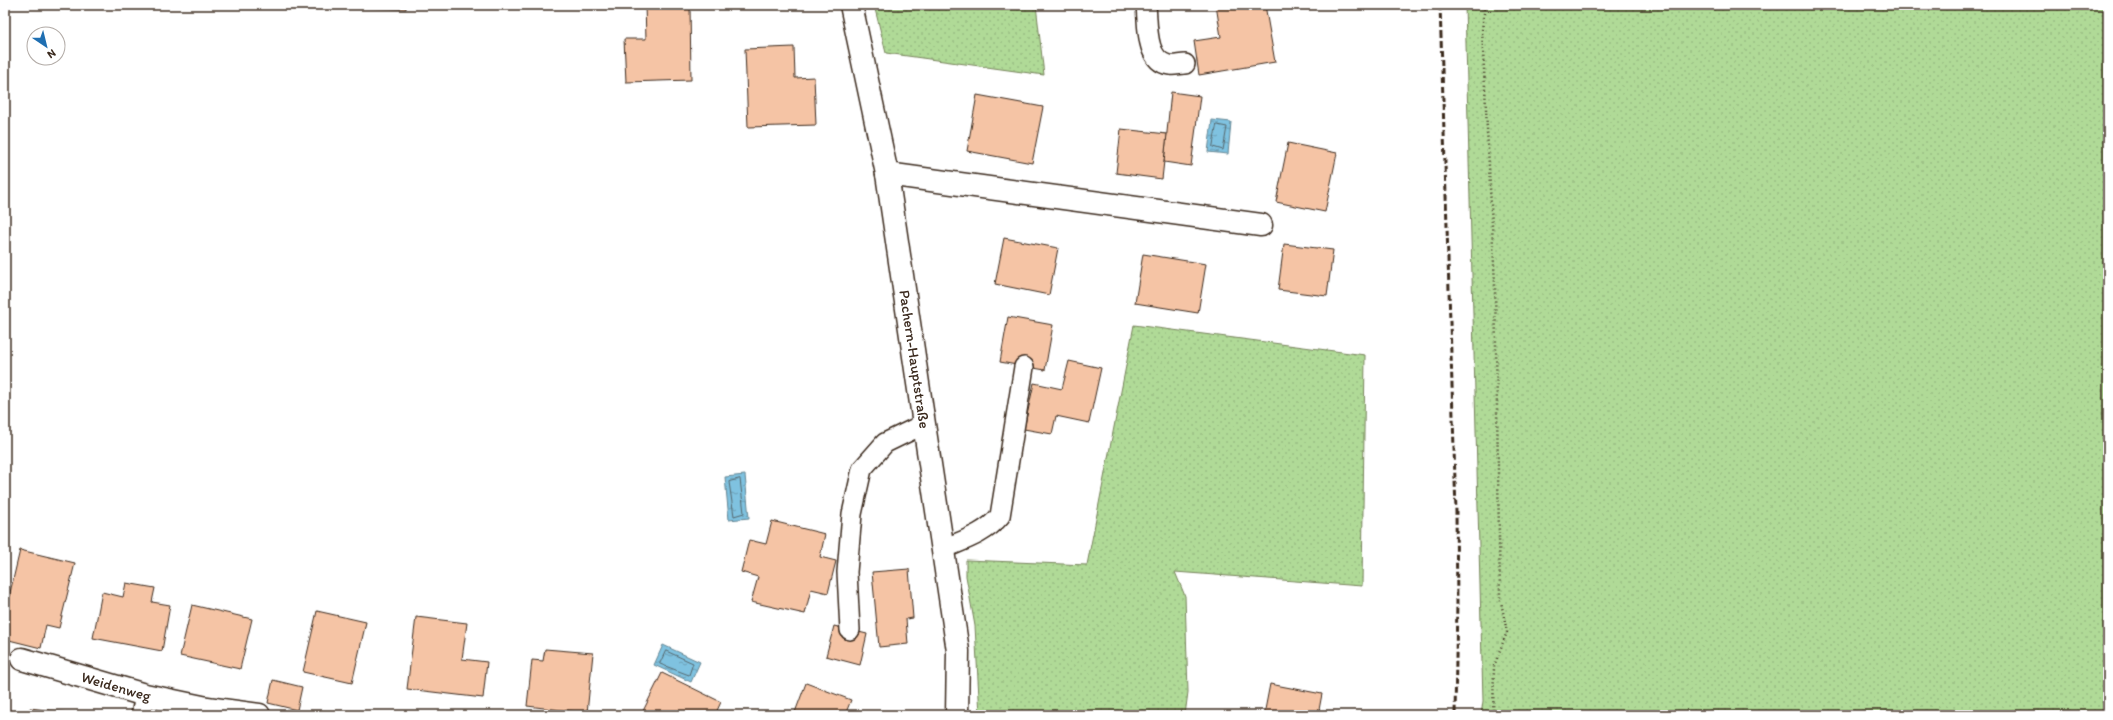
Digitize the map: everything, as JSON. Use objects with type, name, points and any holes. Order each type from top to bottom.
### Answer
[{"type":"main road","name":"Pachern-Hauptstraße","points":[[851,5],[887,174],[943,548],[958,651],[957,715]]},
{"type":"main road","points":[[887,174],[1261,225]]},
{"type":"main road","name":"Weidenweg","points":[[22,659],[143,705],[207,708],[259,715]]},
{"type":"lane","points":[[1146,5],[1150,46],[1155,57],[1168,65],[1185,64]]},
{"type":"lane","points":[[943,548],[979,534],[992,525],[1000,516],[1024,367]]},
{"type":"lane","points":[[850,630],[847,572],[852,514],[862,469],[885,443],[924,424]]},
{"type":"path","points":[[1485,5],[1482,30],[1495,284],[1500,597],[1507,632],[1494,666],[1493,715]]},
{"type":"green space","points":[[874,5],[1036,5],[1044,75],[886,53]]},
{"type":"green space","points":[[1465,5],[2108,5],[2108,715],[1481,715],[1483,701]]},
{"type":"green space","points":[[1134,325],[1365,355],[1362,586],[1175,572],[1185,596],[1188,692],[1185,715],[980,715],[975,626],[966,576],[966,560],[1087,565]]},
{"type":"water","points":[[1212,120],[1231,122],[1228,154],[1208,152]]},
{"type":"water","points":[[745,475],[749,518],[729,520],[725,477]]},
{"type":"water","points":[[663,645],[700,662],[691,682],[654,665]]},
{"type":"building","points":[[245,5],[287,5],[287,8],[245,8]]},
{"type":"building","points":[[341,5],[406,5],[406,9],[341,7]]},
{"type":"building","points":[[645,5],[690,5],[691,80],[626,82],[624,39],[646,39]]},
{"type":"building","points":[[1216,5],[1265,5],[1275,62],[1199,75],[1194,41],[1221,37]]},
{"type":"building","points":[[794,47],[795,78],[814,77],[816,125],[748,127],[745,49]]},
{"type":"building","points":[[1171,92],[1200,96],[1191,166],[1164,162]]},
{"type":"building","points":[[977,95],[1043,107],[1032,163],[967,151]]},
{"type":"building","points":[[1121,129],[1167,134],[1162,179],[1116,173]]},
{"type":"building","points":[[1288,143],[1337,153],[1325,212],[1276,202]]},
{"type":"building","points":[[1004,238],[1058,248],[1049,295],[995,284]]},
{"type":"building","points":[[1284,244],[1333,250],[1327,296],[1278,290]]},
{"type":"building","points":[[1143,254],[1206,264],[1198,313],[1135,303]]},
{"type":"building","points":[[1008,317],[1053,325],[1045,370],[1000,362]]},
{"type":"building","points":[[1069,361],[1101,368],[1089,423],[1056,416],[1052,434],[1024,429],[1034,383],[1062,389]]},
{"type":"building","points":[[772,521],[825,534],[820,557],[836,561],[828,593],[811,589],[805,614],[751,602],[758,577],[741,572],[749,540],[766,544]]},
{"type":"building","points":[[20,550],[75,563],[59,628],[46,625],[41,648],[5,639],[5,614]]},
{"type":"building","points":[[909,569],[913,618],[906,619],[908,644],[879,647],[872,572]]},
{"type":"building","points":[[126,583],[155,588],[152,602],[170,605],[162,651],[93,638],[102,592],[123,597]]},
{"type":"building","points":[[192,605],[252,619],[240,669],[180,656]]},
{"type":"building","points":[[317,611],[366,622],[352,683],[303,672]]},
{"type":"building","points":[[416,617],[467,623],[462,659],[487,662],[483,698],[407,689]]},
{"type":"building","points":[[834,626],[867,634],[860,665],[826,656]]},
{"type":"building","points":[[545,649],[593,653],[587,713],[527,706],[532,660],[543,661]]},
{"type":"building","points":[[662,673],[721,702],[715,715],[641,715]]},
{"type":"building","points":[[273,680],[302,687],[297,710],[268,703]]},
{"type":"building","points":[[806,683],[851,700],[845,715],[794,715]]},
{"type":"building","points":[[1270,684],[1322,694],[1318,715],[1264,715]]},
{"type":"building","points":[[30,708],[85,715],[29,715]]},
{"type":"railway","points":[[1440,5],[1456,512],[1457,602],[1455,715]]}]
